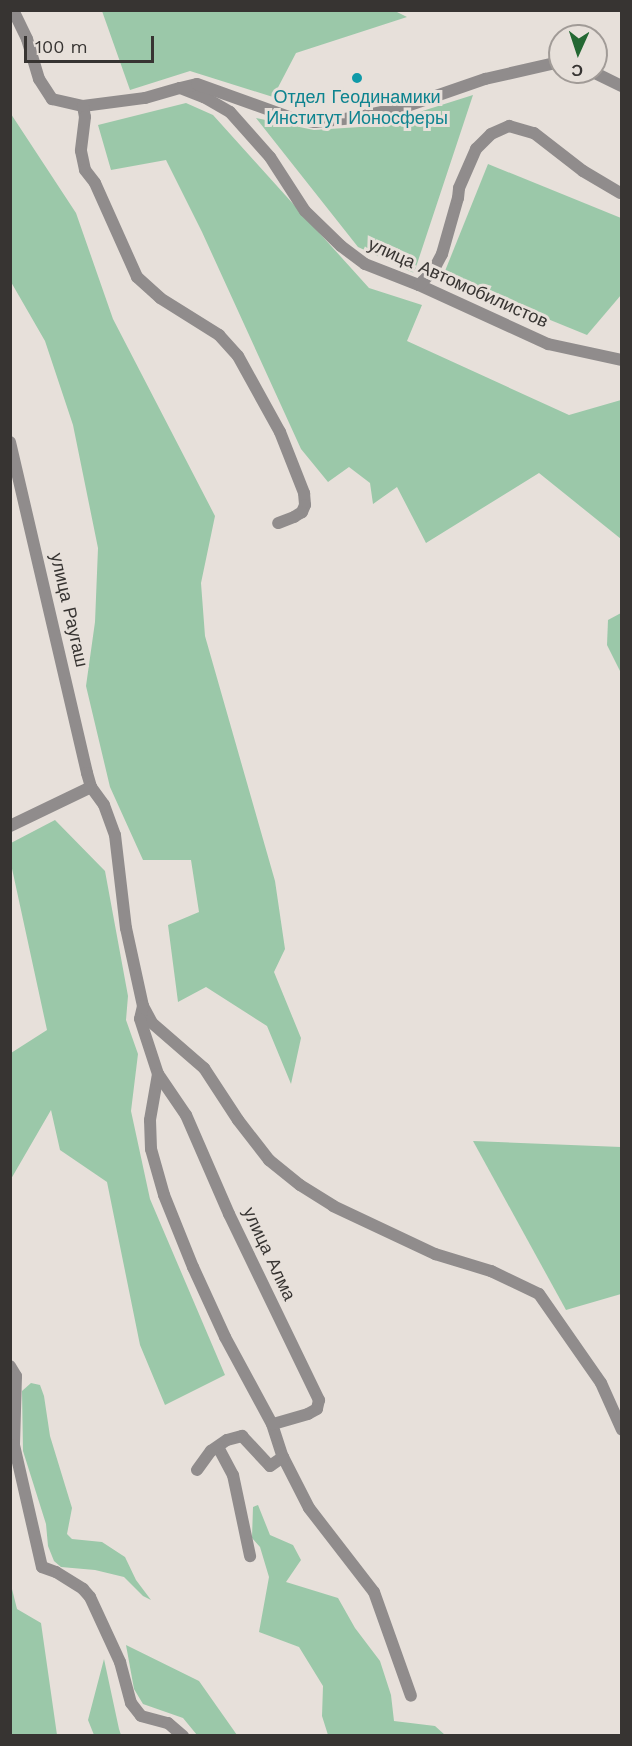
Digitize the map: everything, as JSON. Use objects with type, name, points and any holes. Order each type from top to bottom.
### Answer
[{"type":"street","points":[[13,10],[27,39],[39,79],[52,99],[64,104],[83,106],[145,99],[197,84],[292,118],[315,122],[353,118],[404,107],[486,79],[548,65]]},
{"type":"street","name":"улица Автомобилистов","points":[[180,88],[204,97],[230,112],[270,157],[305,211],[341,246],[365,264],[419,285],[549,344],[621,360]]},
{"type":"street","points":[[83,106],[85,117],[81,151],[86,170],[95,183],[137,277],[160,298],[219,335],[238,356],[280,432],[304,493],[305,505],[302,512],[278,523]]},
{"type":"street","points":[[419,285],[433,271],[442,254],[459,188],[476,149],[491,134],[509,126],[534,133],[583,171],[620,193]]},
{"type":"street","name":"улица Раугаш","points":[[10,442],[91,787],[104,805],[115,835],[126,928],[143,1005]]},
{"type":"street","points":[[10,826],[91,787]]},
{"type":"street","points":[[143,1005],[140,1019],[158,1074],[150,1119],[151,1149],[164,1195],[225,1337],[272,1424],[283,1457],[320,1525],[374,1593],[411,1696]]},
{"type":"street","points":[[143,1005],[152,1023],[204,1068],[250,1136],[269,1160],[288,1176],[333,1206],[435,1254],[491,1271],[530,1287],[539,1294],[600,1383],[621,1430]]},
{"type":"street","name":"улица Алма","points":[[158,1074],[186,1115],[229,1214],[319,1400],[317,1409],[309,1414],[272,1424]]},
{"type":"street","points":[[10,1366],[16,1376],[14,1445],[42,1567],[56,1572],[83,1589],[90,1597],[120,1662],[125,1691],[141,1716],[168,1723],[183,1736]]},
{"type":"street","points":[[197,1470],[218,1447],[242,1436],[270,1466],[283,1457]]},
{"type":"street","points":[[218,1447],[233,1475],[250,1556]]},
{"type":"green space","points":[[393,10],[407,17],[296,53],[273,97],[190,71],[130,90],[102,11]]},
{"type":"green space","points":[[473,95],[414,273],[358,247],[256,118],[314,130],[375,126]]},
{"type":"green space","points":[[186,103],[213,115],[369,288],[422,305],[407,341],[569,415],[621,400],[621,539],[539,473],[426,543],[397,487],[373,504],[370,483],[349,467],[328,482],[301,449],[202,232],[166,160],[111,170],[98,125]]},
{"type":"green space","points":[[11,114],[76,213],[113,319],[215,516],[201,583],[205,636],[275,881],[285,949],[274,972],[301,1038],[291,1084],[267,1026],[206,987],[178,1002],[168,925],[199,912],[191,860],[143,860],[110,787],[86,686],[95,622],[98,548],[73,425],[45,341],[11,282]]},
{"type":"green space","points":[[488,164],[621,218],[621,295],[587,335],[443,276]]},
{"type":"green space","points":[[621,613],[621,673],[607,645],[608,620]]},
{"type":"green space","points":[[55,820],[105,871],[128,996],[126,1020],[138,1054],[131,1111],[150,1199],[225,1375],[165,1405],[140,1345],[107,1182],[60,1150],[51,1110],[11,1179],[11,1053],[47,1030],[11,864],[11,843]]},
{"type":"green space","points":[[473,1141],[621,1147],[621,1294],[566,1310]]},
{"type":"green space","points":[[31,1383],[40,1385],[44,1396],[50,1436],[72,1508],[67,1534],[72,1539],[102,1542],[125,1557],[136,1580],[151,1600],[143,1596],[124,1577],[95,1570],[61,1567],[54,1561],[48,1546],[46,1524],[23,1451],[22,1391]]},
{"type":"green space","points":[[258,1505],[270,1535],[293,1545],[301,1560],[286,1582],[338,1598],[355,1628],[380,1661],[391,1695],[394,1721],[435,1726],[445,1735],[328,1735],[322,1716],[323,1686],[299,1647],[259,1632],[269,1577],[260,1547],[252,1538],[253,1507]]},
{"type":"green space","points":[[10,1581],[17,1609],[41,1623],[57,1735],[11,1735]]},
{"type":"green space","points":[[126,1645],[199,1681],[237,1735],[197,1735],[183,1718],[143,1704],[134,1689]]},
{"type":"green space","points":[[104,1659],[121,1735],[94,1735],[88,1720]]},
{"type":"place","name":"Отдел Геодинамики Институт Ионосферы","points":[[357,78]]}]
